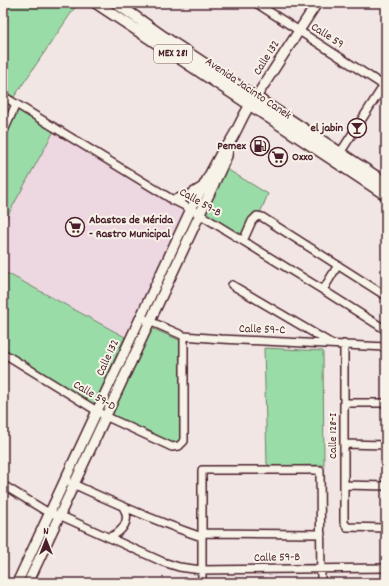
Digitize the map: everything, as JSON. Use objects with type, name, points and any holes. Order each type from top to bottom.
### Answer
[{"type":"main road","name":"Avenida Jacinto Canek","points":[[96,3],[228,84],[256,97],[386,183]]},
{"type":"main road","name":"Avenida Jacinto Canek","points":[[116,3],[228,84],[249,105],[386,195]]},
{"type":"street","name":"Calle 59","points":[[256,3],[385,85]]},
{"type":"street","name":"Calle 132","points":[[28,583],[227,156],[228,147],[249,105],[256,97],[317,3]]},
{"type":"street","points":[[340,153],[385,85]]},
{"type":"street","name":"Calle 59-B","points":[[3,96],[173,200],[191,209],[386,330]]},
{"type":"street","points":[[3,133],[16,104]]},
{"type":"street","points":[[292,133],[297,124]]},
{"type":"street","name":"Calle 132","points":[[17,583],[191,209],[221,153],[228,147]]},
{"type":"street","points":[[173,200],[188,196],[202,187]]},
{"type":"street","points":[[243,241],[252,222],[257,216],[262,217],[386,296]]},
{"type":"street","points":[[323,290],[338,266]]},
{"type":"street","points":[[232,285],[331,344]]},
{"type":"street","name":"Calle 59-C","points":[[140,317],[184,336],[386,347]]},
{"type":"street","name":"Calle 59-D","points":[[3,352],[105,416],[172,447],[179,446],[184,441],[184,336]]},
{"type":"street","name":"Calle 128-I","points":[[344,344],[344,522],[347,527],[386,528]]},
{"type":"street","points":[[344,403],[386,402]]},
{"type":"street","points":[[344,444],[386,445]]},
{"type":"street","points":[[202,583],[202,470],[320,470],[322,583]]},
{"type":"street","name":"Calle 59-B","points":[[64,480],[123,507],[178,529],[202,535],[321,534]]},
{"type":"street","points":[[3,485],[49,513]]},
{"type":"street","points":[[344,485],[386,486]]},
{"type":"street","points":[[109,537],[121,531],[125,525],[127,518],[123,507]]},
{"type":"street","name":"Calle 59-B","points":[[49,513],[59,515],[171,565],[187,569],[386,568]]},
{"type":"shaded area","name":"Abastos de Mérida - Rastro Municipal","points":[[54,131],[186,213],[129,339],[3,271],[3,224]]},
{"type":"green space","points":[[3,3],[78,3],[14,97],[3,91]]},
{"type":"green space","points":[[15,108],[54,131],[3,224],[3,133]]},
{"type":"green space","points":[[225,168],[268,194],[260,213],[253,213],[242,238],[204,215]]},
{"type":"green space","points":[[3,271],[125,337],[93,405],[3,352]]},
{"type":"green space","points":[[151,328],[184,342],[184,441],[172,447],[110,415]]},
{"type":"green space","points":[[264,348],[323,351],[324,465],[270,466],[267,464]]},
{"type":"place","name":"el jabin","points":[[357,128]]},
{"type":"place","name":"Pemex","points":[[260,146]]},
{"type":"place","name":"Oxxo","points":[[278,157]]},
{"type":"place","name":"Abastos de Mérida - Rastro Municipal","points":[[75,227]]}]
